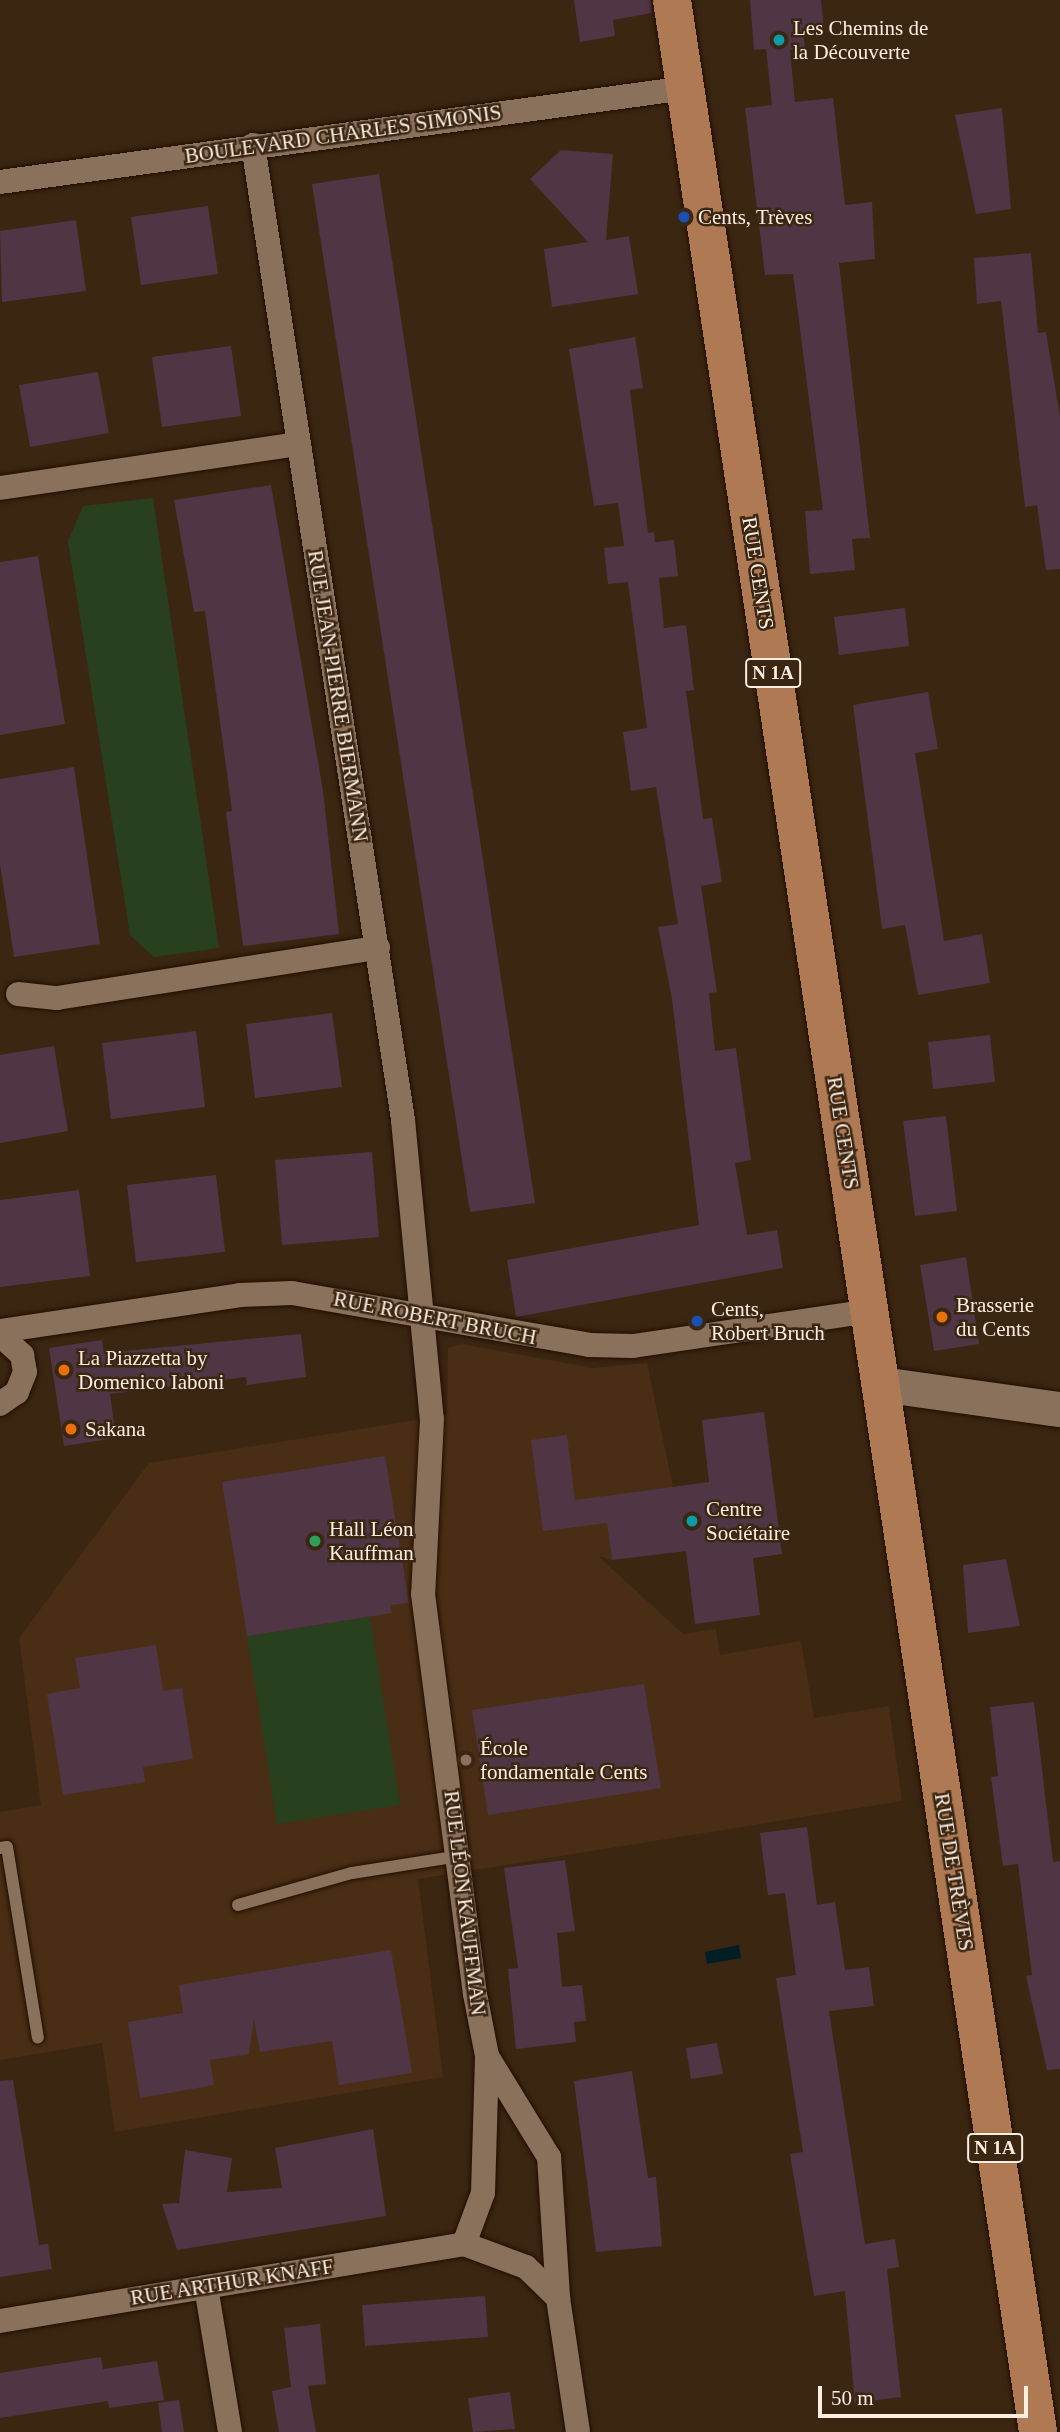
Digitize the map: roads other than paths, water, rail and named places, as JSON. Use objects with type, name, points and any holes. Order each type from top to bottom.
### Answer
[{"type":"main road","name":"RUE CENTS","points":[[672,0],[869,1311]]},
{"type":"main road","name":"RUE DE TRÈVES","points":[[869,1311],[1038,2432]]},
{"type":"main road","points":[[881,1384],[1060,1409]]},
{"type":"street","name":"BOULEVARD CHARLES SIMONIS","points":[[0,182],[253,145],[686,88]]},
{"type":"street","name":"RUE JEAN-PIERRE BIERMANN","points":[[253,145],[403,1119],[422,1315]]},
{"type":"street","points":[[0,488],[299,444]]},
{"type":"street","points":[[18,994],[57,998],[377,948]]},
{"type":"street","name":"RUE ROBERT BRUCH","points":[[0,1333],[240,1295],[344,1298],[545,1340],[633,1346],[869,1311]]},
{"type":"street","name":"RUE LÉON KAUFFMAN","points":[[422,1315],[432,1419],[423,1594],[487,2056],[549,2157],[558,2298],[578,2432]]},
{"type":"street","name":"RUE ROBERT BRUCH","points":[[0,1333],[22,1355],[25,1372],[17,1392],[0,1404]]},
{"type":"street","points":[[464,2244],[483,2193],[487,2056]]},
{"type":"street","name":"RUE ARTHUR KNAFF","points":[[0,2321],[464,2244],[526,2267],[558,2298]]},
{"type":"street","points":[[206,2287],[230,2432]]},
{"type":"lane","points":[[0,1848],[7,1847],[38,2038]]},
{"type":"lane","points":[[238,1905],[352,1873],[460,1856]]},
{"type":"water","points":[[739,1945],[741,1958],[707,1964],[705,1952]]},
{"type":"place","name":"Les Chemins de la Découverte","points":[[779,40]]},
{"type":"place","name":"Cents, Trèves","points":[[684,217]]},
{"type":"place","name":"Brasserie du Cents","points":[[942,1317]]},
{"type":"place","name":"Cents, Robert Bruch","points":[[697,1321]]},
{"type":"place","name":"La Piazzetta by Domenico Iaboni","points":[[64,1370]]},
{"type":"place","name":"Sakana","points":[[71,1429]]},
{"type":"place","name":"Centre Sociétaire","points":[[692,1521]]},
{"type":"place","name":"Hall Léon Kauffman","points":[[315,1541]]},
{"type":"place","name":"École fondamentale Cents","points":[[466,1760]]}]
